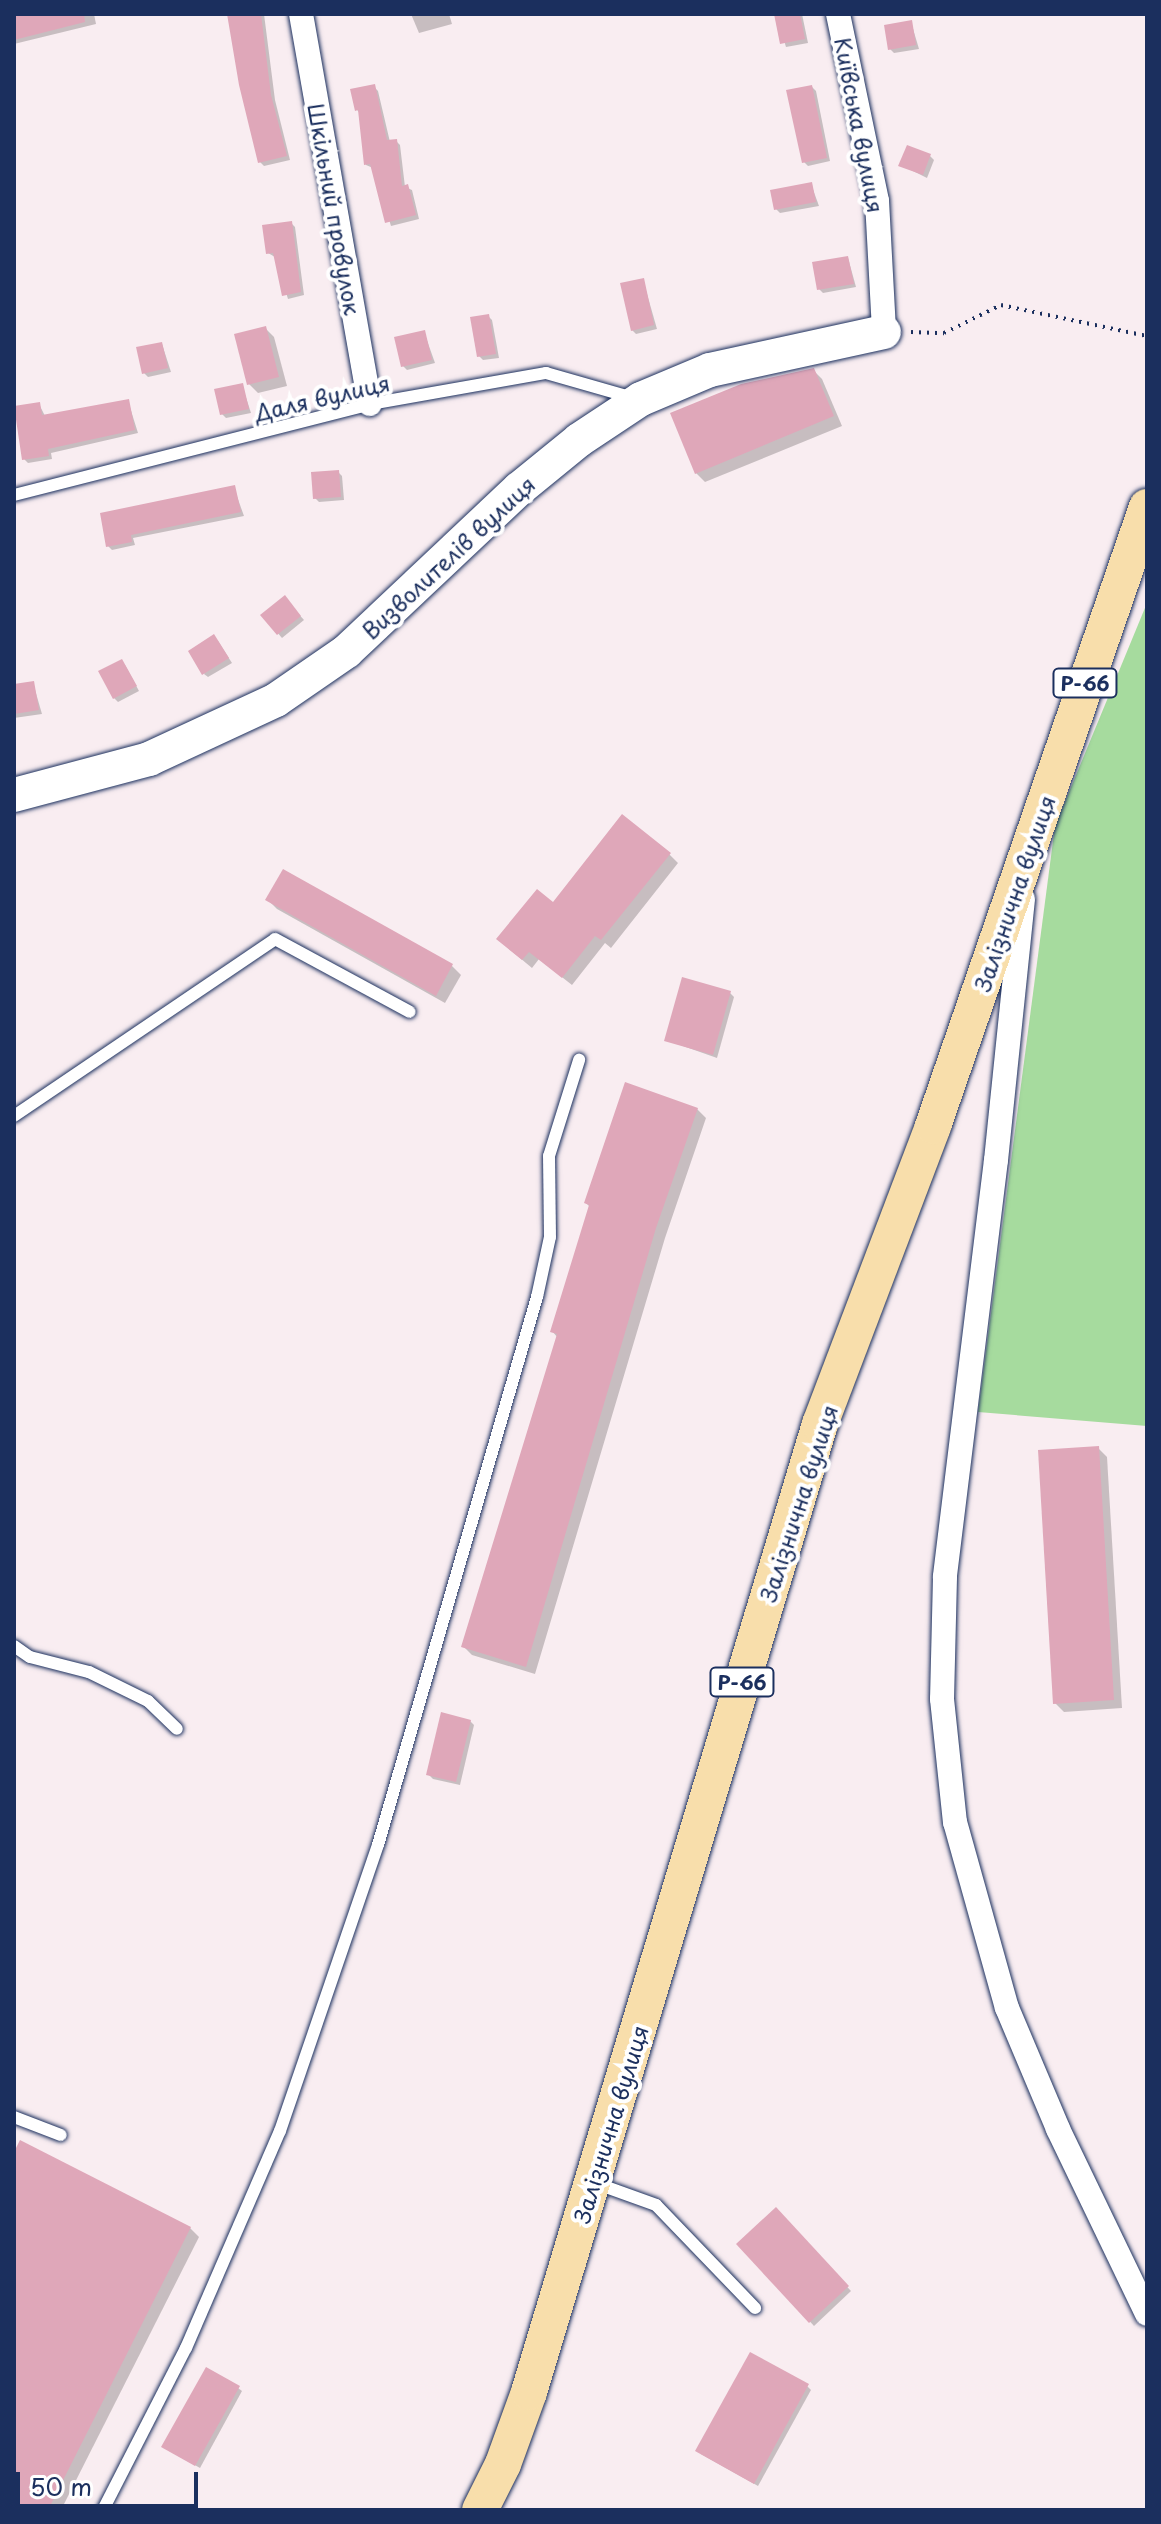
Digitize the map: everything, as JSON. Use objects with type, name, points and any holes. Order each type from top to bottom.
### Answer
[{"type":"main road","name":"Залізнична вулиця","points":[[480,2510],[503,2464],[529,2392],[820,1424],[928,1141],[1147,507]]},
{"type":"street","name":"Шкільний провулок","points":[[301,14],[370,404]]},
{"type":"street","name":"Київська вулиця","points":[[838,14],[877,201],[884,332]]},
{"type":"street","name":"Визволителів вулиця","points":[[14,795],[149,759],[276,700],[347,651],[519,489],[579,440],[641,399],[710,370],[884,332]]},
{"type":"street","points":[[1026,861],[996,1160],[945,1577],[942,1699],[955,1822],[1007,2008],[1058,2129],[1147,2314]]},
{"type":"lane","name":"Даля вулиця","points":[[14,495],[370,404],[546,373],[641,399]]},
{"type":"lane","points":[[14,1116],[275,939],[410,1012]]},
{"type":"lane","points":[[103,2510],[186,2348],[280,2131],[378,1845],[537,1297],[550,1237],[549,1156],[579,1060]]},
{"type":"lane","points":[[14,1646],[30,1657],[89,1672],[148,1701],[177,1729]]},
{"type":"lane","points":[[14,2117],[61,2135]]},
{"type":"lane","points":[[592,2182],[656,2205],[755,2308]]},
{"type":"path","points":[[884,332],[944,333],[1001,305],[1147,336]]},
{"type":"green space","points":[[1147,603],[1147,1426],[978,1412],[1055,826]]},
{"type":"building","points":[[14,14],[84,14],[85,22],[14,40]]},
{"type":"building","points":[[227,14],[261,14],[271,95],[287,156],[258,163],[239,85]]},
{"type":"building","points":[[774,14],[800,14],[805,39],[780,44]]},
{"type":"building","points":[[912,20],[916,45],[888,50],[884,25]]},
{"type":"building","points":[[375,84],[387,140],[397,139],[402,186],[408,184],[416,215],[385,223],[370,164],[364,165],[358,110],[355,111],[350,89]]},
{"type":"building","points":[[812,85],[827,158],[802,163],[786,90]]},
{"type":"building","points":[[907,145],[931,154],[923,175],[898,166]]},
{"type":"building","points":[[812,182],[816,202],[774,210],[770,190]]},
{"type":"building","points":[[292,221],[301,292],[282,296],[273,253],[266,254],[262,225]]},
{"type":"building","points":[[848,256],[854,284],[817,290],[812,262]]},
{"type":"building","points":[[644,278],[654,325],[631,331],[620,283]]},
{"type":"building","points":[[489,314],[496,354],[477,357],[470,317]]},
{"type":"building","points":[[266,326],[279,377],[247,385],[234,334]]},
{"type":"building","points":[[425,330],[432,360],[401,367],[394,337]]},
{"type":"building","points":[[162,342],[168,368],[142,374],[136,347]]},
{"type":"building","points":[[814,368],[834,416],[695,474],[670,413],[741,384]]},
{"type":"building","points":[[243,383],[249,409],[220,415],[214,389]]},
{"type":"building","points":[[129,399],[135,430],[48,449],[49,456],[22,460],[14,406],[40,402],[42,415]]},
{"type":"building","points":[[339,470],[341,497],[313,499],[311,472]]},
{"type":"building","points":[[235,485],[241,512],[131,535],[132,542],[106,547],[100,513]]},
{"type":"building","points":[[285,595],[301,616],[277,635],[260,615]]},
{"type":"building","points":[[214,634],[229,658],[202,675],[188,651]]},
{"type":"building","points":[[122,659],[137,686],[113,699],[98,671]]},
{"type":"building","points":[[34,681],[39,710],[14,714],[14,684]]},
{"type":"building","points":[[622,814],[671,853],[601,940],[595,936],[562,978],[529,952],[522,960],[496,939],[537,889],[553,902]]},
{"type":"building","points":[[283,869],[453,964],[436,996],[265,900]]},
{"type":"building","points":[[682,977],[731,991],[713,1055],[664,1041]]},
{"type":"building","points":[[625,1082],[698,1108],[656,1228],[526,1667],[461,1647],[557,1334],[550,1332],[589,1205],[584,1203]]},
{"type":"building","points":[[1099,1446],[1114,1700],[1053,1704],[1038,1450]]},
{"type":"building","points":[[441,1712],[471,1720],[456,1782],[426,1775]]},
{"type":"building","points":[[20,2140],[191,2227],[48,2510],[14,2510],[14,2152]]},
{"type":"building","points":[[776,2207],[849,2286],[809,2323],[736,2244]]},
{"type":"building","points":[[750,2352],[809,2384],[754,2484],[695,2451]]},
{"type":"building","points":[[206,2367],[240,2386],[195,2466],[161,2447]]}]
